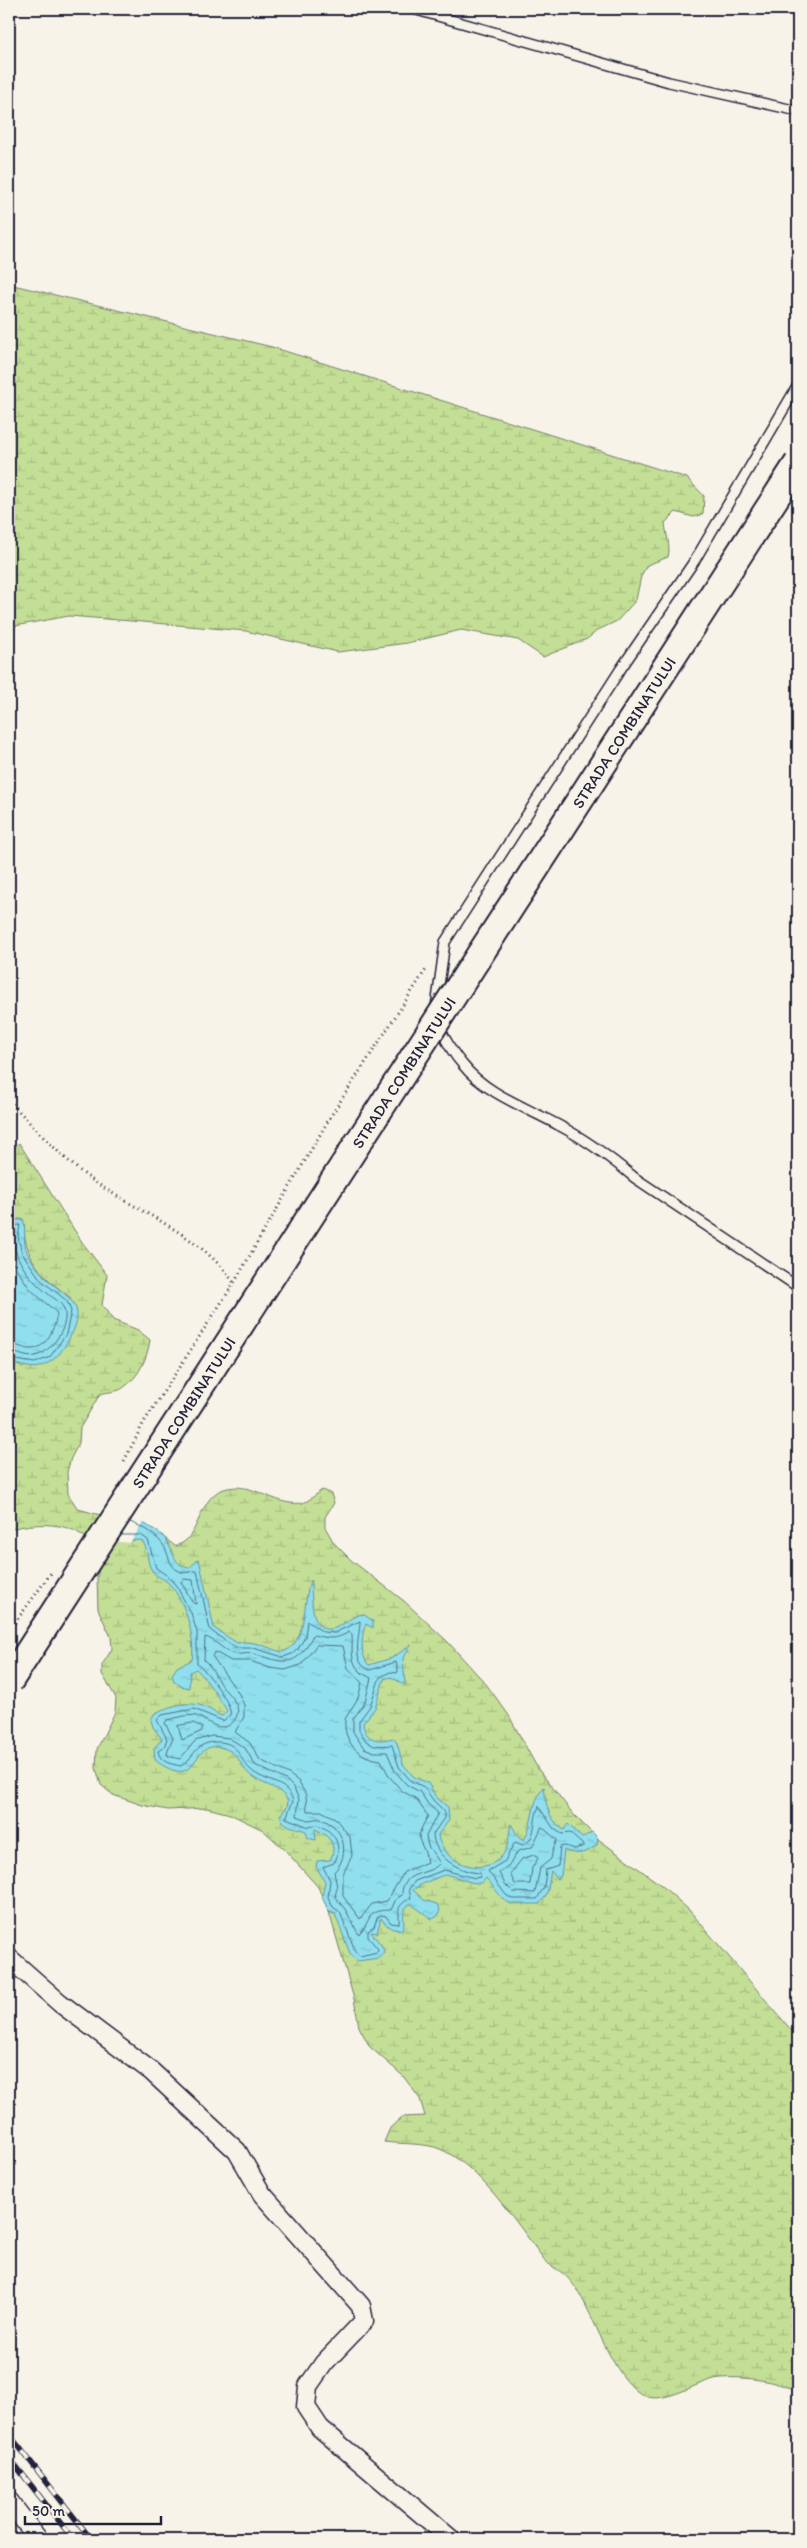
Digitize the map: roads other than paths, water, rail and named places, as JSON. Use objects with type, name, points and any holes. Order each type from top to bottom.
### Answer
[{"type":"street","name":"STRADA COMBINATULUI","points":[[9,1682],[798,463]]},
{"type":"street","points":[[9,1958],[60,2003],[151,2071],[237,2151],[262,2194],[361,2306],[364,2321],[324,2363],[308,2386],[306,2407],[320,2428],[451,2539]]},
{"type":"street","points":[[9,2501],[38,2539]]},
{"type":"lane","points":[[413,9],[669,82],[798,110]]},
{"type":"lane","points":[[798,386],[696,560],[620,670],[445,942],[434,1017],[463,1066],[497,1092],[562,1126],[798,1287]]},
{"type":"water","points":[[23,1219],[25,1243],[29,1255],[42,1274],[73,1302],[77,1317],[75,1327],[60,1353],[53,1360],[35,1368],[16,1364],[9,1365],[9,1221]]},
{"type":"water","points":[[136,1519],[167,1540],[176,1559],[183,1566],[189,1568],[199,1559],[214,1628],[237,1643],[254,1643],[282,1652],[290,1648],[296,1641],[300,1631],[311,1580],[312,1604],[316,1620],[320,1626],[327,1629],[335,1628],[355,1616],[363,1614],[373,1621],[373,1628],[366,1624],[362,1639],[364,1656],[369,1665],[392,1658],[411,1645],[403,1658],[405,1685],[391,1677],[384,1679],[375,1708],[363,1723],[364,1729],[369,1737],[373,1739],[393,1738],[397,1743],[403,1764],[414,1777],[428,1783],[436,1797],[448,1807],[449,1820],[438,1835],[446,1853],[454,1859],[474,1866],[484,1866],[493,1863],[501,1857],[506,1849],[511,1824],[518,1836],[524,1840],[536,1800],[544,1787],[547,1806],[554,1821],[564,1830],[568,1824],[582,1838],[592,1832],[598,1838],[597,1845],[581,1853],[564,1850],[561,1876],[557,1879],[551,1871],[547,1893],[539,1904],[511,1904],[503,1899],[486,1878],[482,1883],[477,1883],[446,1875],[424,1883],[413,1890],[424,1900],[437,1904],[440,1910],[438,1916],[432,1919],[411,1904],[404,1911],[403,1929],[390,1928],[381,1918],[377,1933],[371,1932],[382,1946],[384,1952],[379,1958],[358,1961],[351,1956],[335,1914],[329,1912],[322,1897],[325,1881],[316,1867],[317,1861],[330,1860],[333,1850],[331,1842],[324,1834],[315,1829],[316,1840],[308,1838],[306,1831],[286,1824],[280,1815],[287,1807],[288,1801],[285,1796],[250,1775],[231,1751],[210,1747],[190,1767],[182,1771],[169,1769],[155,1760],[154,1748],[162,1739],[153,1727],[151,1720],[154,1714],[172,1706],[186,1704],[199,1705],[222,1716],[227,1711],[208,1682],[196,1669],[190,1672],[189,1688],[181,1686],[174,1681],[172,1675],[177,1667],[192,1660],[193,1651],[190,1629],[178,1596],[166,1581],[155,1574],[151,1568],[146,1547],[141,1540],[124,1541]]},
{"type":"railway","points":[[9,2434],[91,2539]]},
{"type":"railway","points":[[9,2457],[73,2539]]}]
